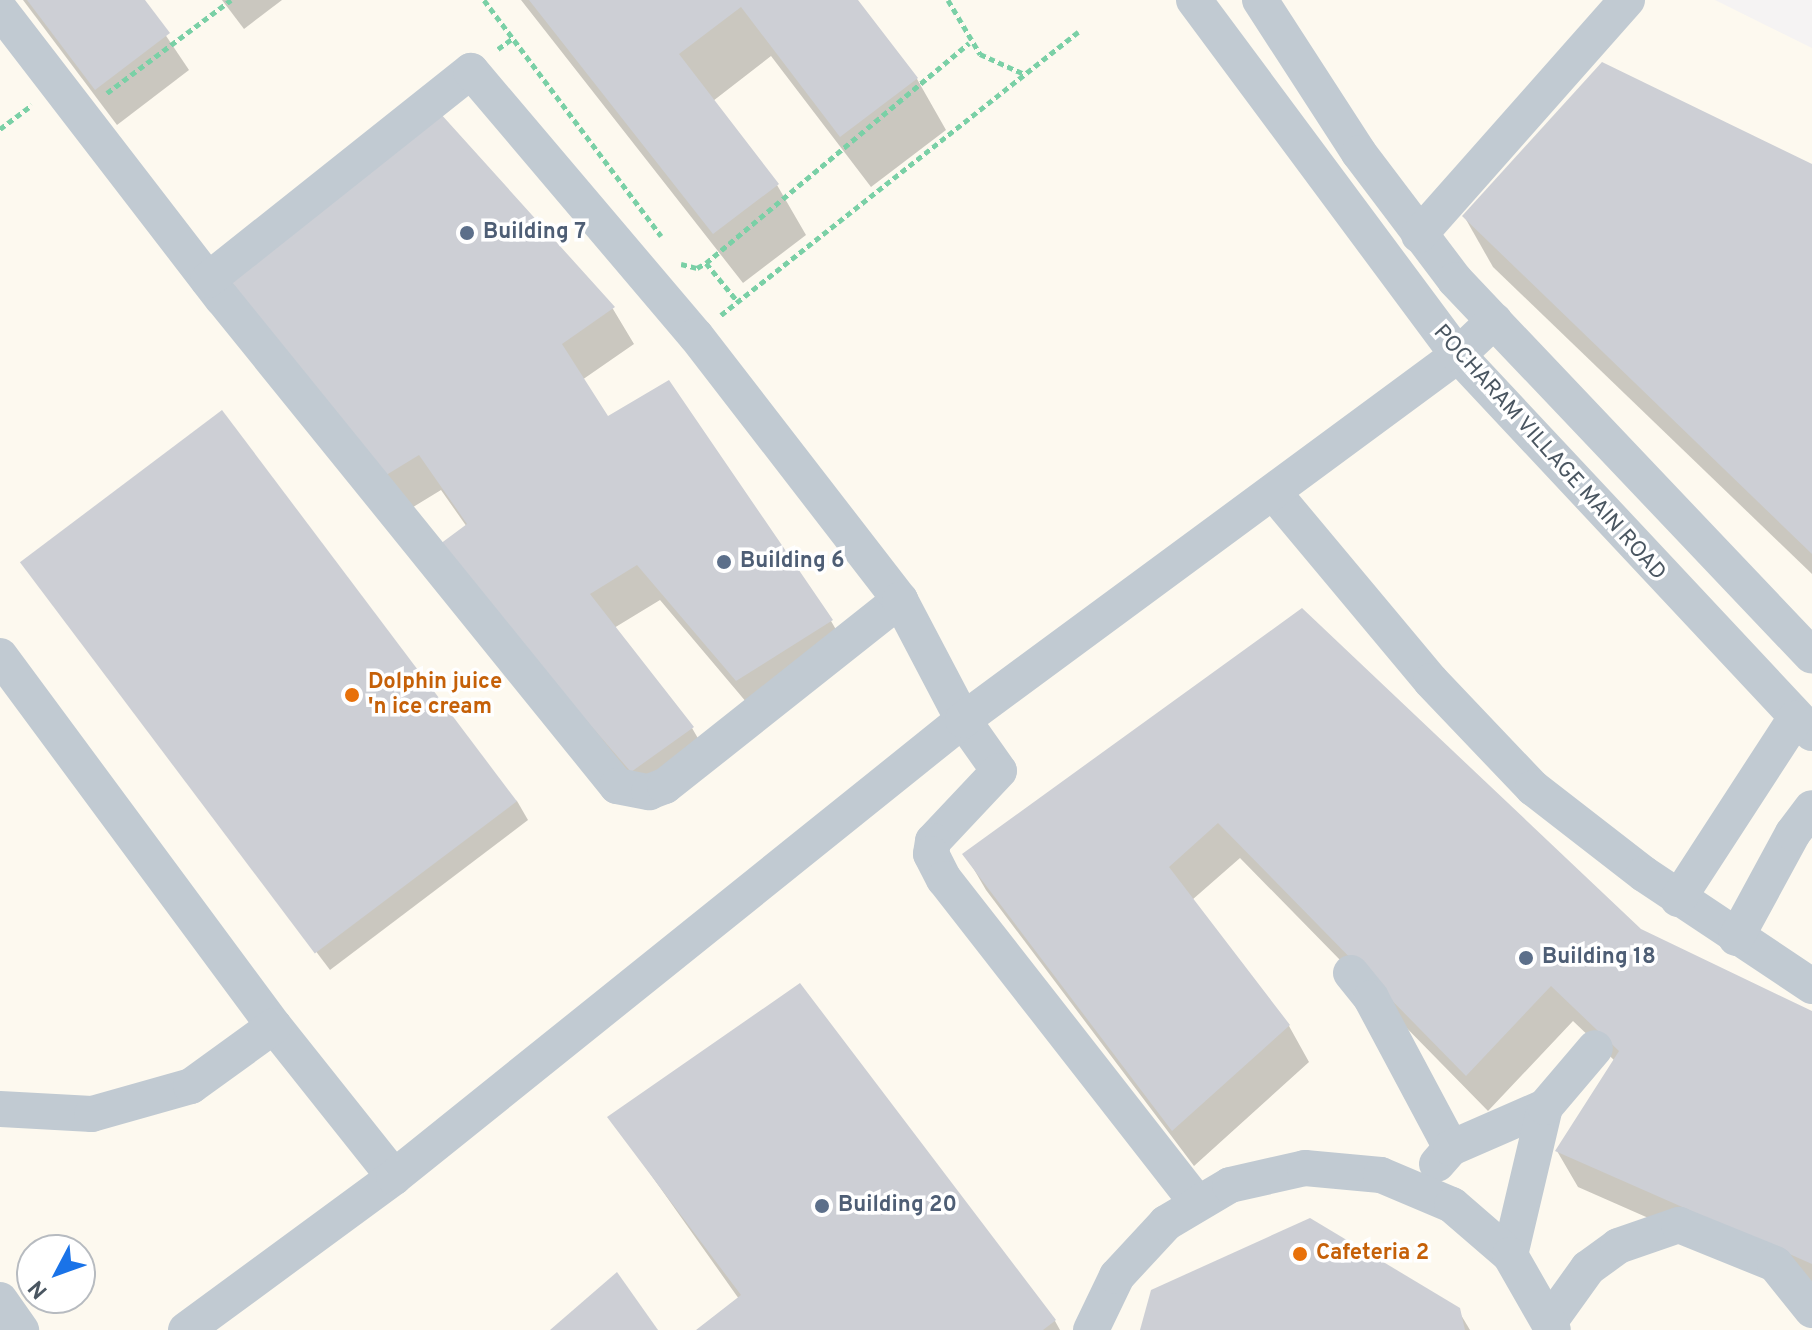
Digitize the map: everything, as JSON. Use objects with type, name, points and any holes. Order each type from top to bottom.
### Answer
[{"type":"lane","name":"POCHARAM VILLAGE MAIN ROAD","points":[[1194,0],[1458,355],[1804,726]]},
{"type":"lane","points":[[1260,0],[1410,224],[1494,321],[1812,656]]},
{"type":"lane","points":[[1410,224],[1627,0]]},
{"type":"lane","points":[[0,10],[208,280],[617,786],[649,792],[665,786],[900,600]]},
{"type":"lane","points":[[208,280],[471,71],[696,336],[900,600],[963,720],[999,771],[933,841],[931,854],[944,879],[1196,1202]]},
{"type":"lane","points":[[186,1330],[394,1177],[963,720],[1458,355],[1494,321]]},
{"type":"lane","points":[[1273,492],[1431,681],[1533,788],[1678,899],[1812,986]]},
{"type":"lane","points":[[0,656],[274,1026],[394,1177]]},
{"type":"lane","points":[[1678,899],[1804,726]]},
{"type":"lane","points":[[1736,938],[1793,833],[1812,808]]},
{"type":"lane","points":[[1351,973],[1371,998],[1451,1148]]},
{"type":"lane","points":[[0,1109],[92,1114],[191,1086],[274,1026]]},
{"type":"lane","points":[[1418,1187],[1451,1148],[1545,1107],[1595,1048]]},
{"type":"lane","points":[[1510,1255],[1545,1107]]},
{"type":"lane","points":[[1091,1330],[1117,1276],[1140,1248],[1196,1202],[1230,1185],[1305,1168],[1343,1168],[1418,1187],[1462,1213],[1510,1255],[1552,1325],[1588,1268],[1618,1246],[1679,1225],[1775,1264],[1812,1310]]},
{"type":"lane","points":[[0,1300],[21,1330]]},
{"type":"path","points":[[80,113],[231,0]]},
{"type":"path","points":[[484,0],[663,240]]},
{"type":"path","points":[[948,0],[969,43],[980,54],[1024,74]]},
{"type":"path","points":[[696,336],[1078,32]]},
{"type":"path","points":[[673,252],[682,265],[697,268],[706,263],[969,43]]},
{"type":"path","points":[[706,263],[738,302]]},
{"type":"shaded area","points":[[0,0],[1715,0],[1812,48],[1812,1330],[0,1330]]},
{"type":"building","points":[[27,0],[145,0],[170,33],[95,90]]},
{"type":"building","points":[[529,0],[858,0],[918,78],[840,137],[741,7],[679,54],[779,184],[713,234]]},
{"type":"building","points":[[1602,62],[1812,164],[1812,554],[1462,216]]},
{"type":"building","points":[[440,113],[615,307],[562,344],[608,416],[669,380],[833,620],[736,681],[637,565],[590,594],[694,727],[631,772],[436,547],[467,524],[419,455],[383,477],[227,280]]},
{"type":"building","points":[[222,410],[517,801],[315,954],[20,562]]},
{"type":"building","name":"Building 18","points":[[1302,608],[1641,929],[1812,1011],[1812,1264],[1555,1151],[1619,1051],[1551,986],[1466,1076],[1218,823],[1169,867],[1290,1025],[1172,1131],[962,854]]},
{"type":"building","name":"Building 20","points":[[800,983],[1056,1320],[1043,1330],[696,1330],[741,1295],[607,1117]]},
{"type":"building","name":"Cafeteria 2","points":[[1310,1218],[1460,1308],[1465,1330],[1140,1330],[1151,1290]]},
{"type":"building","points":[[617,1272],[658,1330],[550,1330]]},
{"type":"place","name":"Building 7","points":[[467,233]]},
{"type":"place","name":"Building 6","points":[[724,562]]},
{"type":"place","name":"Dolphin juice 'n ice cream","points":[[352,695]]},
{"type":"place","name":"Building 18","points":[[1526,958]]},
{"type":"place","name":"Building 20","points":[[822,1206]]},
{"type":"place","name":"Cafeteria 2","points":[[1300,1254]]}]
